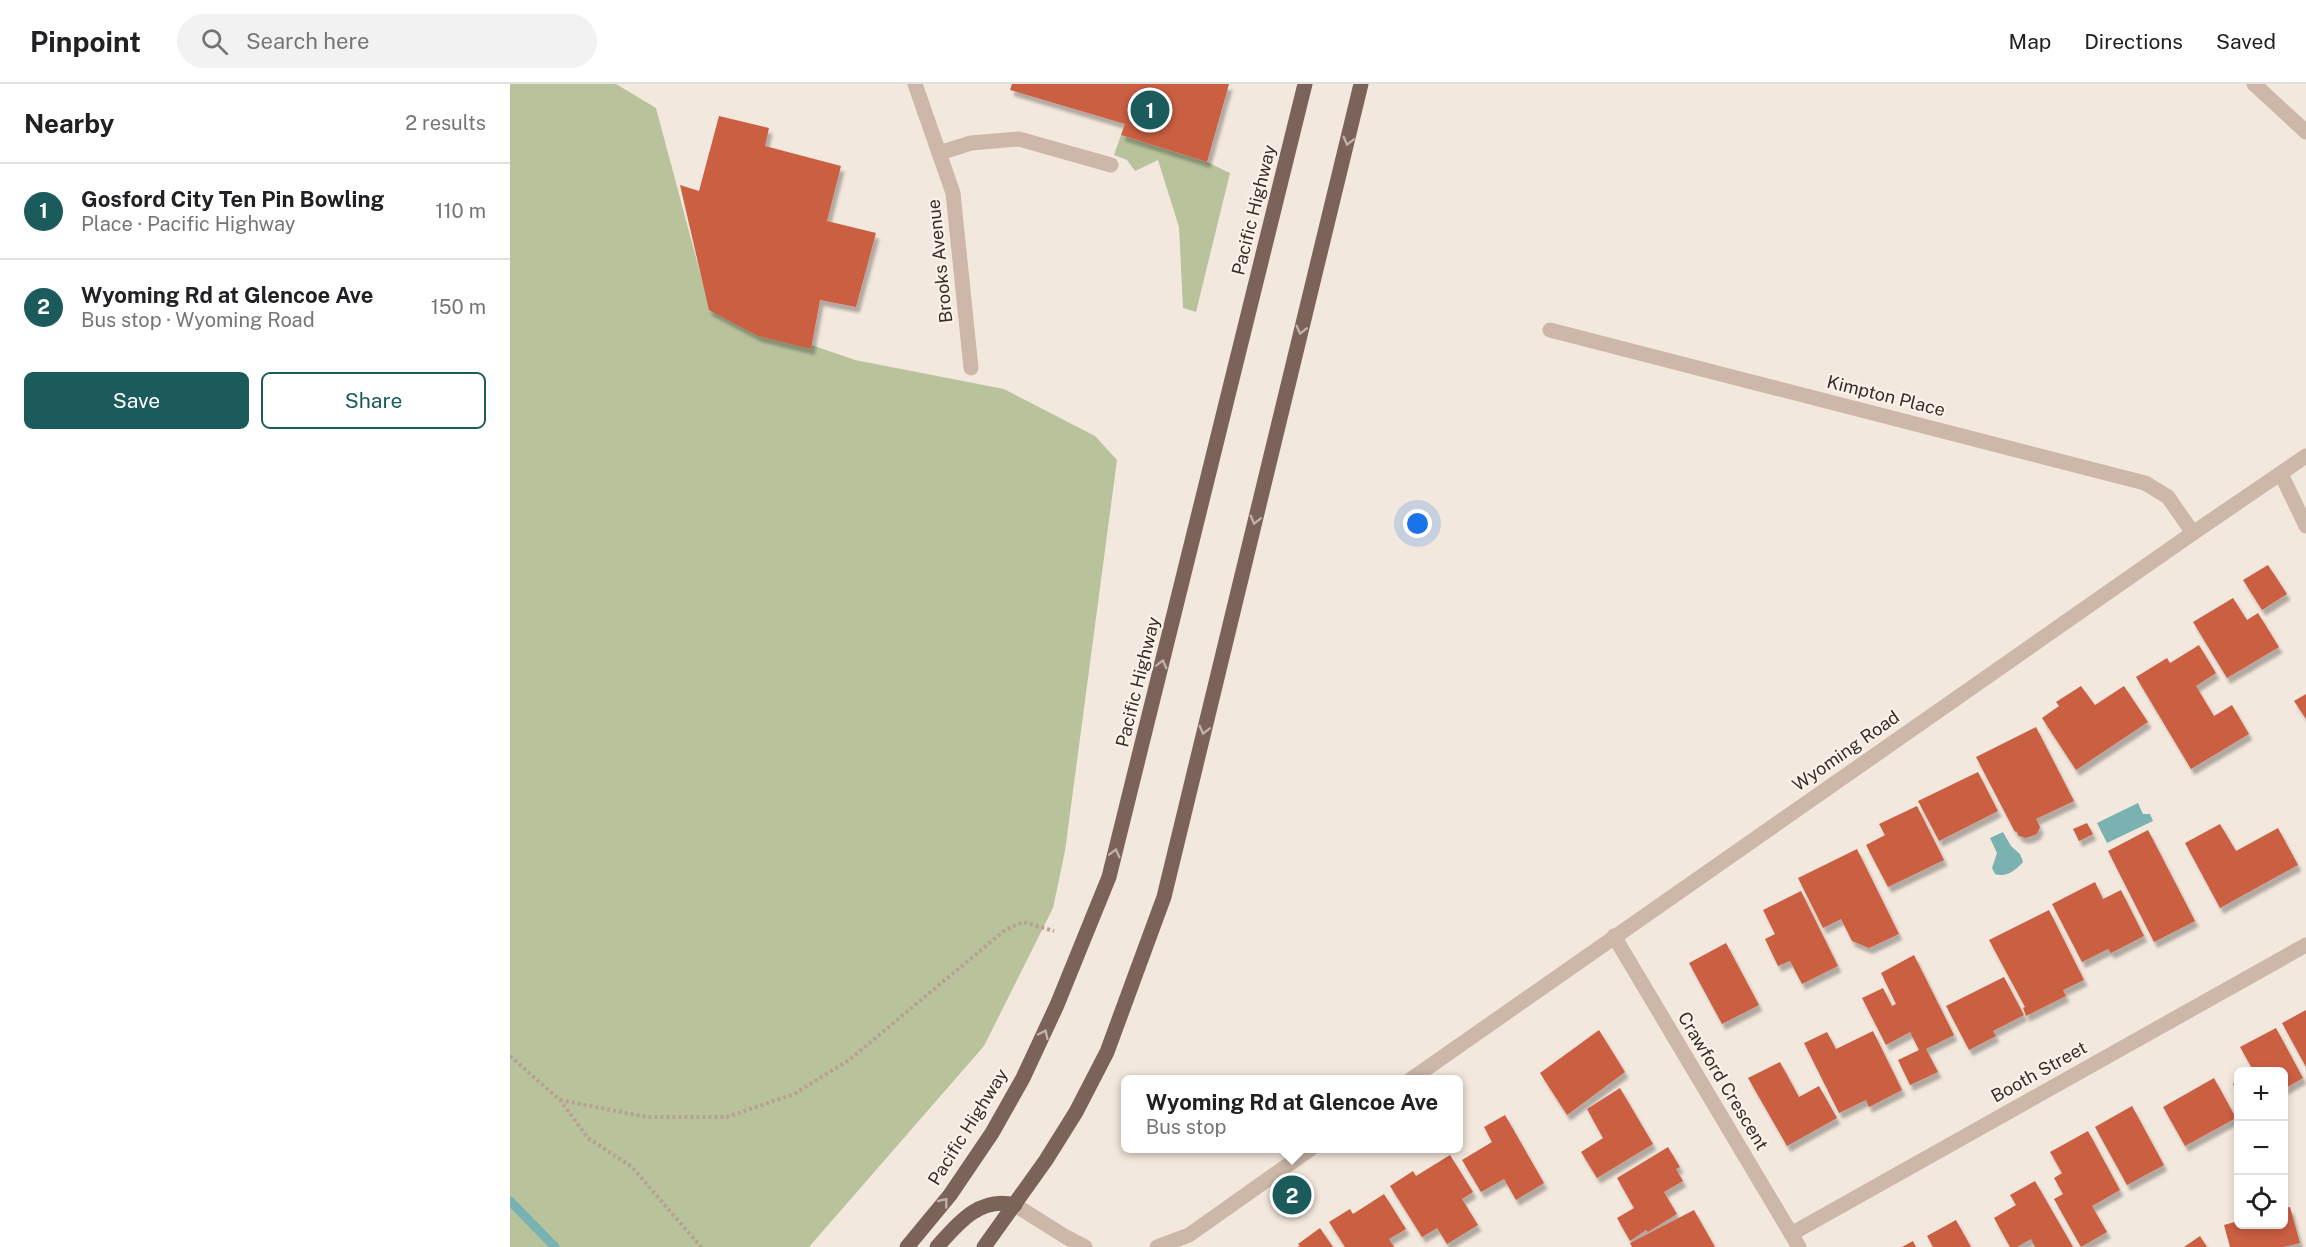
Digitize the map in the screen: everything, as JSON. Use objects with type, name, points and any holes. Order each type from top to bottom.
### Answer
[{"type":"main road","name":"Pacific Highway","points":[[907,1247],[951,1195],[992,1133],[1023,1077],[1057,1005],[1109,877],[1305,84]]},
{"type":"main road","points":[[984,1247],[1076,1112],[1107,1052],[1164,897],[1361,84]]},
{"type":"main road","points":[[937,1247],[958,1223],[982,1206],[997,1202],[1015,1204]]},
{"type":"street","name":"Brooks Avenue","points":[[915,84],[953,193],[971,368]]},
{"type":"street","points":[[2254,84],[2306,132]]},
{"type":"street","points":[[939,153],[970,143],[1019,139],[1111,165]]},
{"type":"street","name":"Kimpton Place","points":[[1550,330],[2145,483],[2168,497],[2193,532]]},
{"type":"street","name":"Wyoming Road","points":[[1417,1075],[2193,532],[2306,456]]},
{"type":"street","points":[[2281,474],[2306,526]]},
{"type":"street","name":"Crawford Crescent","points":[[1614,936],[1795,1240]]},
{"type":"street","name":"Booth Street","points":[[1795,1240],[2306,945]]},
{"type":"street","points":[[1157,1247],[1193,1241],[1307,1153]]},
{"type":"street","points":[[1015,1204],[1085,1247]]},
{"type":"path","points":[[560,1100],[647,1117],[727,1117],[794,1094],[849,1060],[1005,930],[1023,922],[1054,931]]},
{"type":"path","points":[[510,1056],[560,1100],[588,1138],[632,1167],[701,1247]]},
{"type":"green space","points":[[510,84],[616,84],[656,108],[710,310],[855,360],[1004,389],[1095,436],[1117,460],[1065,851],[1053,908],[984,1046],[809,1247],[510,1247]]},
{"type":"green space","points":[[1121,135],[1207,162],[1230,173],[1196,312],[1183,308],[1179,227],[1158,160],[1135,171],[1127,160],[1114,155]]},
{"type":"water","points":[[2138,803],[2143,814],[2150,814],[2153,821],[2107,843],[2097,823]]},
{"type":"water","points":[[2003,832],[2011,846],[2020,854],[2023,862],[2010,872],[1999,875],[1995,874],[1992,868],[1997,853],[1990,838]]},
{"type":"building","points":[[1012,84],[1229,84],[1207,162],[1121,135],[1125,124],[1010,90]]},
{"type":"building","points":[[719,116],[769,128],[765,146],[841,166],[827,221],[876,233],[856,307],[820,300],[811,349],[758,336],[709,310],[680,185],[699,191]]},
{"type":"building","points":[[2268,565],[2287,594],[2262,610],[2243,580]]},
{"type":"building","points":[[2233,598],[2247,620],[2258,613],[2279,647],[2227,678],[2193,622]]},
{"type":"building","points":[[2199,645],[2216,673],[2196,686],[2214,716],[2232,705],[2249,734],[2191,769],[2136,677],[2167,658],[2170,663]]},
{"type":"building","points":[[2081,686],[2095,705],[2124,686],[2148,722],[2076,770],[2042,718],[2059,706],[2056,702]]},
{"type":"building","points":[[2306,694],[2306,719],[2294,701]]},
{"type":"building","points":[[2036,727],[2074,801],[2036,819],[2040,827],[2037,834],[2026,838],[2015,832],[1976,757]]},
{"type":"building","points":[[1978,772],[1998,811],[1939,841],[1918,801]]},
{"type":"building","points":[[1917,806],[1944,860],[1888,887],[1866,845],[1885,835],[1879,824]]},
{"type":"building","points":[[2087,823],[2093,834],[2079,841],[2073,829]]},
{"type":"building","points":[[2220,824],[2236,851],[2278,828],[2298,865],[2220,908],[2185,843]]},
{"type":"building","points":[[2148,830],[2195,921],[2154,942],[2108,851]]},
{"type":"building","points":[[1857,849],[1899,934],[1869,948],[1852,941],[1841,919],[1823,928],[1798,878]]},
{"type":"building","points":[[2095,882],[2103,899],[2121,890],[2144,936],[2111,953],[2108,949],[2082,962],[2052,904]]},
{"type":"building","points":[[1801,891],[1838,966],[1802,984],[1790,961],[1778,966],[1765,939],[1775,934],[1763,910]]},
{"type":"building","points":[[2049,910],[2084,980],[2063,990],[2066,996],[2026,1016],[2023,1008],[2025,1007],[1989,940]]},
{"type":"building","points":[[1726,943],[1759,1005],[1722,1024],[1689,963]]},
{"type":"building","points":[[1914,955],[1954,1035],[1926,1049],[1938,1072],[1910,1085],[1898,1060],[1919,1050],[1910,1032],[1886,1045],[1862,998],[1883,988],[1892,1006],[1896,1004],[1881,973]]},
{"type":"building","points":[[2004,977],[2024,1015],[1993,1031],[1996,1036],[1969,1050],[1946,1006]]},
{"type":"building","points":[[2306,1010],[2306,1067],[2282,1023]]},
{"type":"building","points":[[2276,1028],[2303,1078],[2288,1087],[2288,1067],[2251,1067],[2240,1047]]},
{"type":"building","points":[[1599,1030],[1625,1072],[1567,1115],[1540,1073]]},
{"type":"building","points":[[1873,1031],[1902,1090],[1869,1107],[1866,1100],[1839,1113],[1804,1043],[1827,1032],[1836,1049]]},
{"type":"building","points":[[1780,1062],[1799,1097],[1819,1086],[1837,1118],[1787,1146],[1748,1078]]},
{"type":"building","points":[[2214,1078],[2234,1114],[2234,1119],[2185,1146],[2163,1107]]},
{"type":"building","points":[[1620,1088],[1653,1144],[1597,1178],[1581,1152],[1603,1138],[1587,1109]]},
{"type":"building","points":[[2132,1106],[2164,1165],[2127,1185],[2095,1127]]},
{"type":"building","points":[[1505,1115],[1544,1183],[1516,1200],[1504,1179],[1481,1192],[1462,1160],[1492,1142],[1484,1127]]},
{"type":"building","points":[[2088,1131],[2120,1190],[2092,1206],[2107,1232],[2081,1247],[2054,1199],[2063,1194],[2054,1178],[2062,1173],[2050,1152]]},
{"type":"building","points":[[1668,1147],[1680,1167],[1676,1169],[1683,1181],[1664,1192],[1677,1214],[1630,1241],[1617,1218],[1634,1208],[1617,1178]]},
{"type":"building","points":[[1450,1155],[1473,1192],[1462,1199],[1478,1225],[1447,1244],[1437,1228],[1422,1237],[1390,1186],[1413,1171],[1416,1176]]},
{"type":"building","points":[[2035,1181],[2073,1247],[2035,1247],[2031,1239],[2017,1247],[2010,1247],[1994,1218],[2016,1205],[2010,1195]]},
{"type":"building","points":[[1384,1194],[1406,1229],[1389,1239],[1394,1247],[1345,1247],[1329,1222],[1350,1209],[1353,1214]]},
{"type":"building","points":[[2288,1207],[2290,1207],[2300,1243],[2284,1247],[2230,1247],[2224,1225],[2234,1222],[2234,1229],[2288,1229]]},
{"type":"building","points":[[1694,1210],[1715,1247],[1632,1247],[1630,1243]]},
{"type":"building","points":[[1956,1220],[1971,1247],[1933,1247],[1927,1236]]},
{"type":"building","points":[[1320,1228],[1333,1247],[1297,1247],[1300,1246],[1298,1244]]},
{"type":"building","points":[[2200,1236],[2207,1247],[2184,1247]]},
{"type":"building","points":[[1913,1241],[1916,1247],[1902,1247]]},
{"type":"waterway","points":[[510,1201],[555,1247]]},
{"type":"place","name":"Gosford City Ten Pin Bowling","points":[[1150,110]]},
{"type":"place","name":"Wyoming Rd at Glencoe Ave","points":[[1292,1195]]}]
